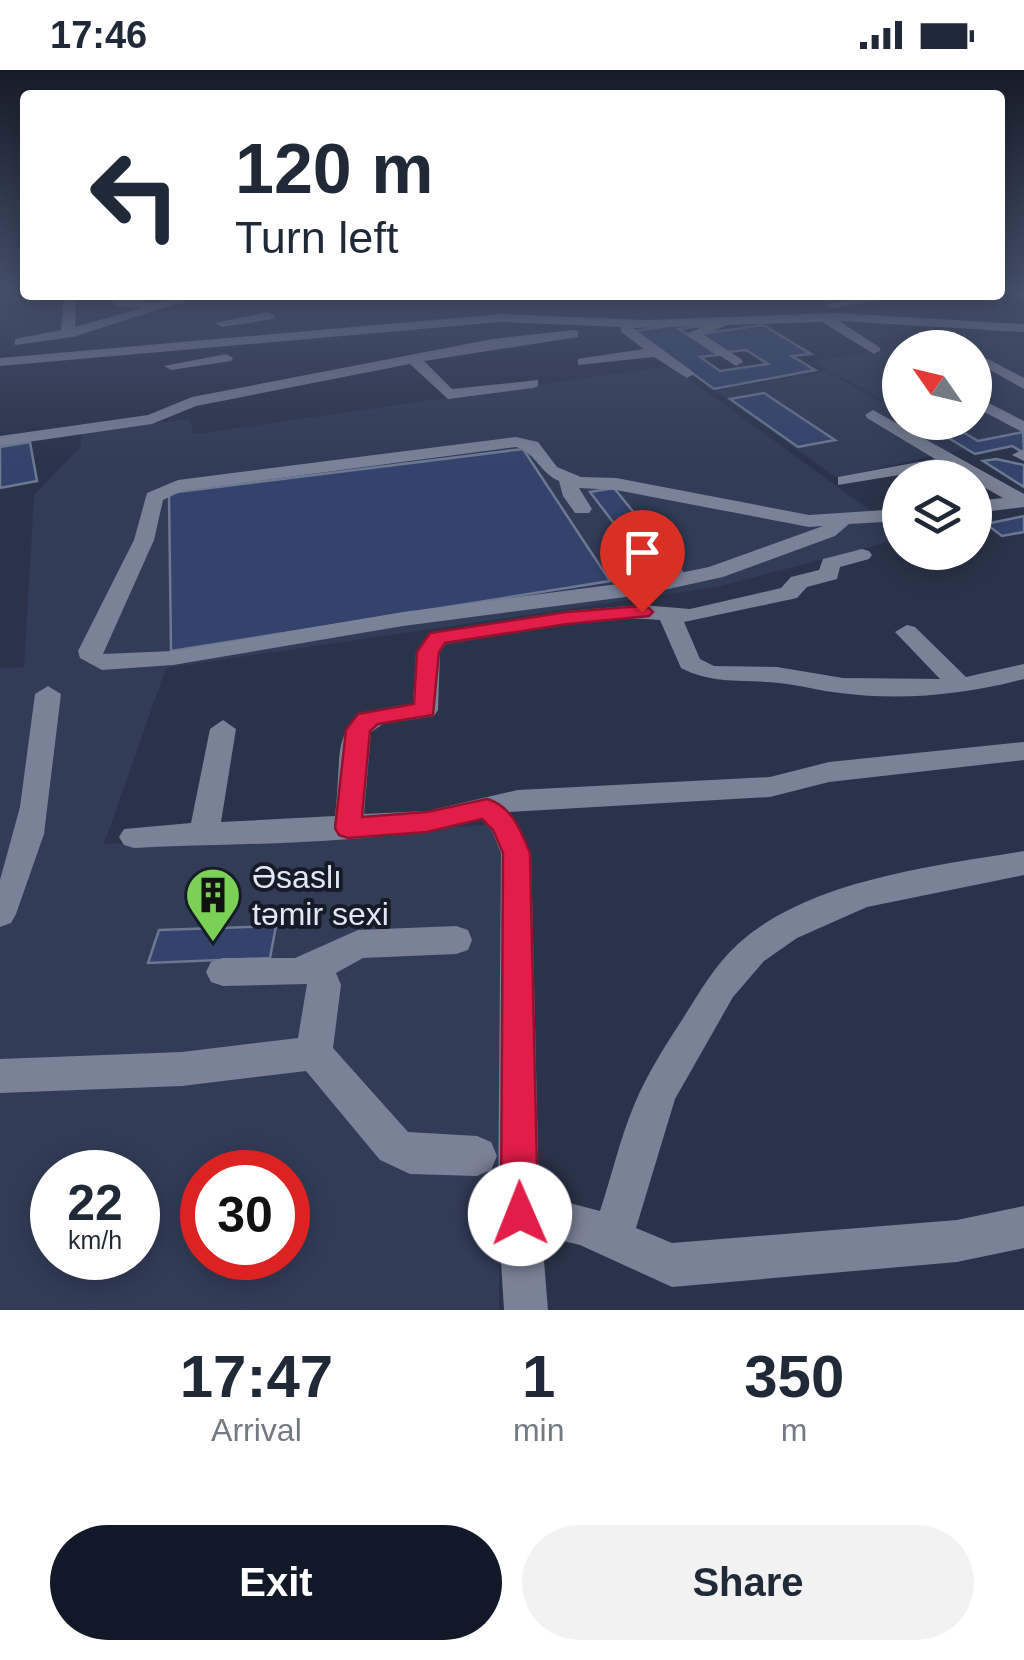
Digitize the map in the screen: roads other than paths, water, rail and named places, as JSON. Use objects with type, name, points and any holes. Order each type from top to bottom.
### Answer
[{"type":"street","points":[[0,362],[190,347]]},
{"type":"street","points":[[172,366],[306,347]]},
{"type":"street","points":[[0,441],[152,419],[177,400],[488,347]]},
{"type":"street","points":[[562,347],[588,366],[656,352]]},
{"type":"street","points":[[650,347],[688,374]]},
{"type":"street","points":[[713,347],[736,362]]},
{"type":"street","points":[[870,347],[874,350]]},
{"type":"street","points":[[416,360],[448,394],[533,383]]},
{"type":"street","points":[[992,364],[1024,384]]},
{"type":"street","points":[[992,410],[1024,428]]},
{"type":"street","points":[[873,415],[948,460]]},
{"type":"street","points":[[840,521],[828,532],[747,561],[657,585],[403,618],[173,658],[119,663],[102,663],[92,658],[92,642],[144,540],[152,501],[167,489],[504,443],[532,446],[551,471],[568,479],[616,484],[788,518],[840,521],[882,517]]},
{"type":"street","points":[[845,481],[882,477]]},
{"type":"street","points":[[568,479],[572,496],[582,509]]},
{"type":"street","points":[[992,484],[1023,501]]},
{"type":"street","points":[[992,504],[1023,501]]},
{"type":"street","points":[[348,828],[361,725],[376,717],[425,710],[428,652],[438,638],[567,618],[642,612],[699,614],[789,593],[799,582],[829,574],[830,563],[862,555]]},
{"type":"street","points":[[669,615],[690,663],[709,673],[777,675],[843,686],[961,686],[1024,671]]},
{"type":"street","points":[[908,632],[961,686]]},
{"type":"street","points":[[0,914],[20,878],[31,839],[48,694]]},
{"type":"street","points":[[204,833],[223,729]]},
{"type":"street","points":[[134,836],[427,822],[551,797],[770,787],[868,766],[1024,751]]},
{"type":"street","points":[[487,808],[504,825],[516,853],[520,1214],[526,1310]]},
{"type":"street","points":[[612,1236],[627,1198],[642,1135],[664,1082],[726,979],[755,950],[850,899],[924,879],[1024,863]]},
{"type":"street","points":[[224,972],[294,974],[317,967],[358,944],[456,940]]},
{"type":"street","points":[[317,967],[324,985],[314,1054],[394,1146],[410,1154],[477,1156]]},
{"type":"street","points":[[0,1076],[182,1069],[314,1054]]},
{"type":"street","points":[[520,1214],[551,1214],[585,1223],[646,1257],[672,1265],[957,1241],[1024,1227]]},
{"type":"place","name":"Əsaslı təmir sexi","points":[[213,944]]}]
